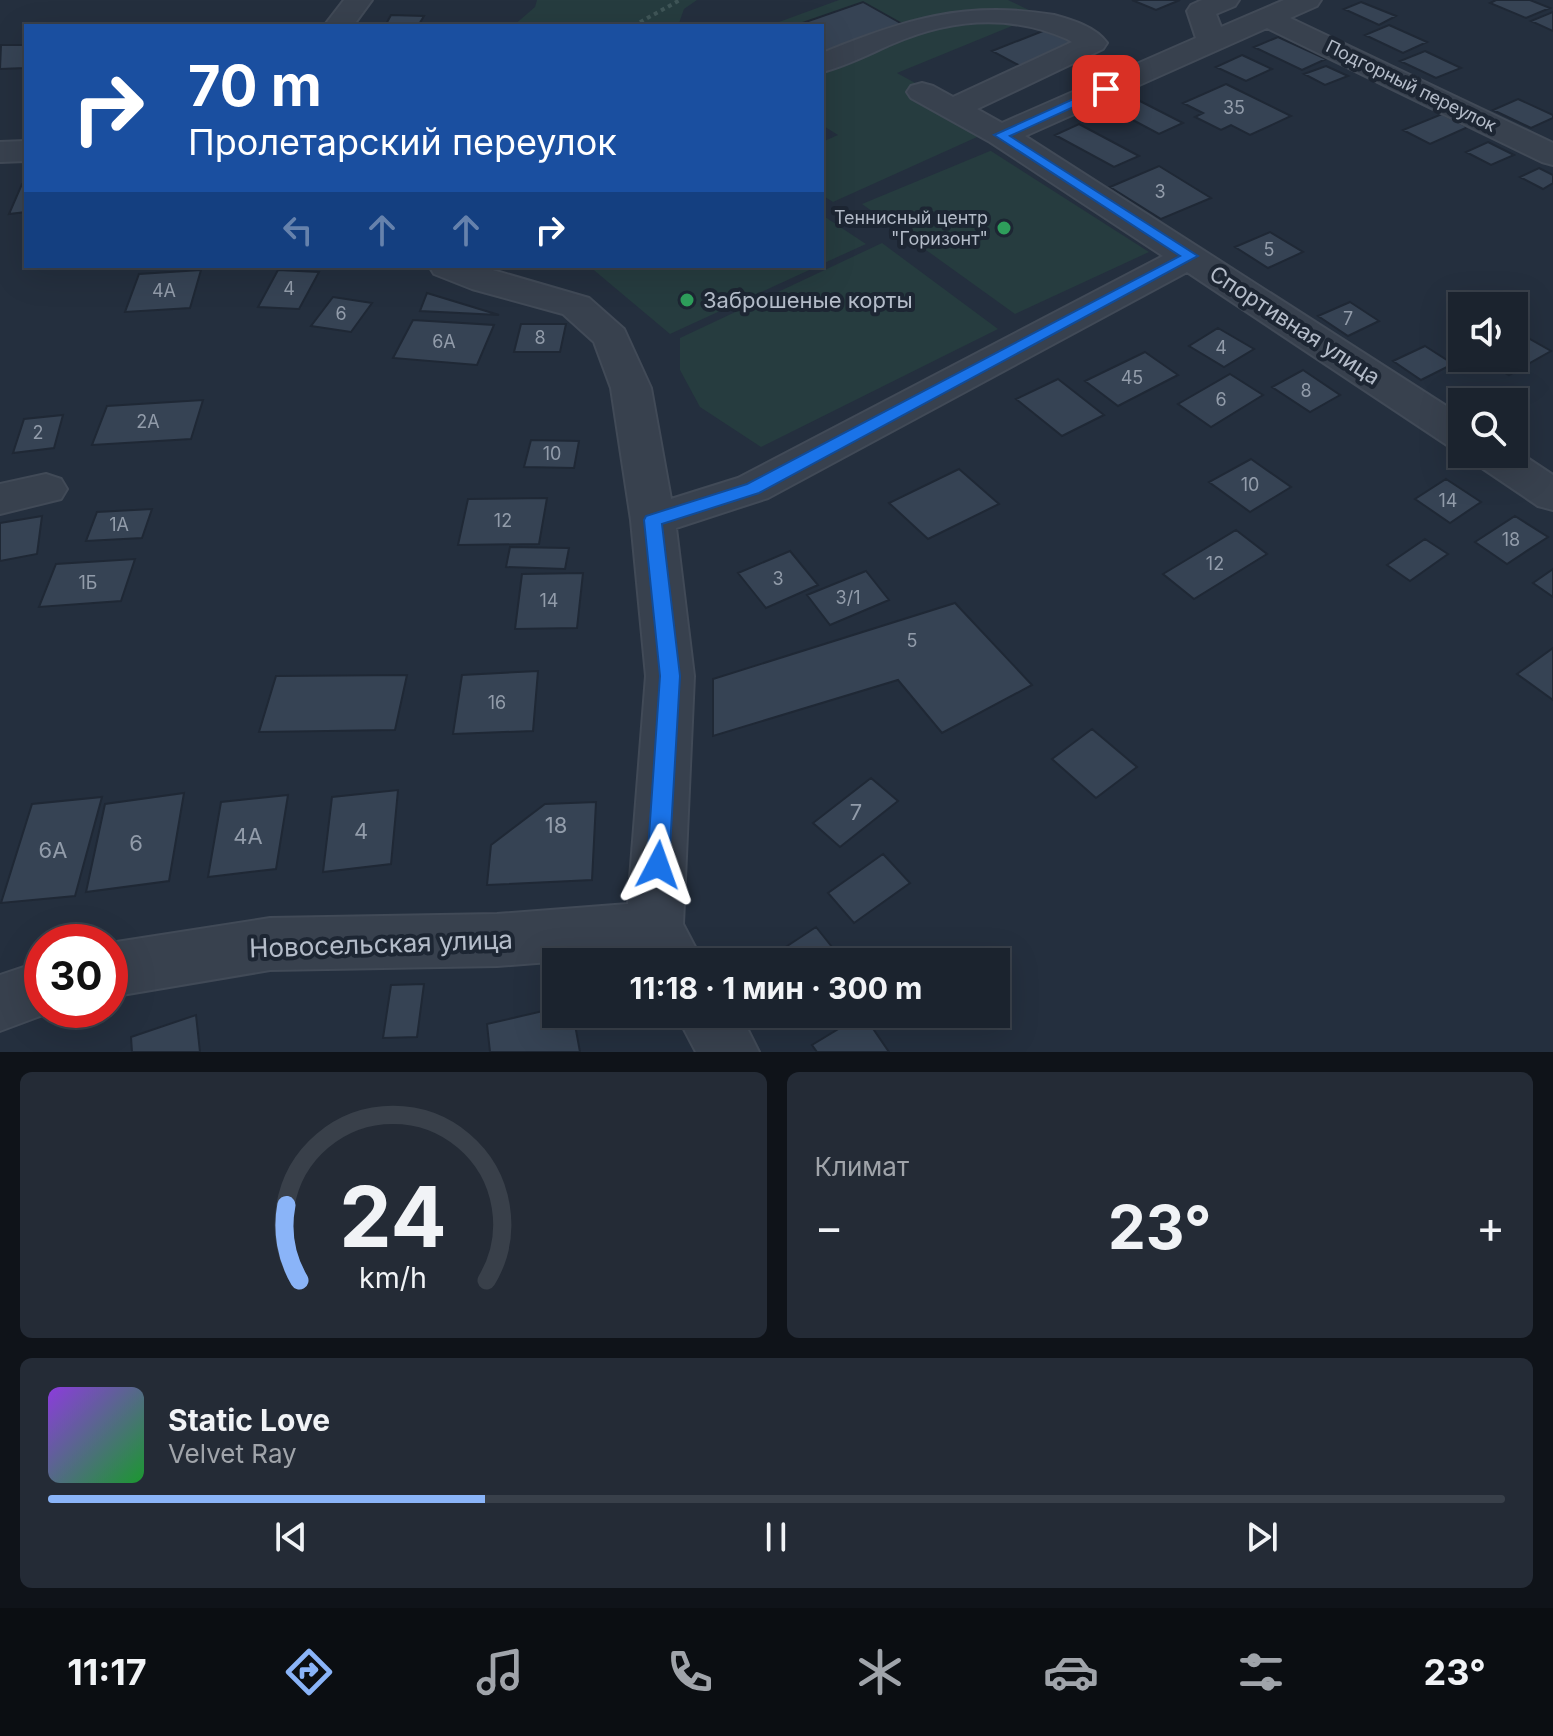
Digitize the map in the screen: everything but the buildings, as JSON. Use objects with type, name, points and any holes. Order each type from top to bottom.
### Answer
[{"type":"street","points":[[340,24],[358,0]]},
{"type":"street","points":[[1212,42],[1201,11],[1225,0]]},
{"type":"street","points":[[1001,135],[1307,0]]},
{"type":"street","points":[[824,62],[934,18],[978,14],[1029,17],[1058,23],[1079,32],[1093,43],[954,108]]},
{"type":"street","name":"Подгорный переулок","points":[[1268,18],[1553,155]]},
{"type":"street","name":"Спортивная улица","points":[[922,92],[1001,135],[1448,426]]},
{"type":"street","points":[[0,152],[24,151]]},
{"type":"street","points":[[653,520],[753,488],[1190,256]]},
{"type":"street","points":[[452,268],[485,281],[576,306],[611,337],[631,388],[653,520],[670,676],[664,945]]},
{"type":"street","points":[[1512,468],[1553,495]]},
{"type":"street","points":[[0,499],[46,489]]},
{"type":"street","name":"Новосельская улица","points":[[128,967],[270,944],[497,940],[664,945]]},
{"type":"street","points":[[0,1003],[24,994]]},
{"type":"street","points":[[714,1028],[729,1052]]},
{"type":"path","points":[[637,24],[680,0]]},
{"type":"green space","points":[[537,0],[697,0],[684,9],[679,24],[515,24],[535,7]]},
{"type":"green space","points":[[839,0],[1008,0],[1039,15],[897,73],[997,128],[833,202],[824,196],[824,141],[838,135],[824,126],[824,24],[773,24]]},
{"type":"green space","name":"Теннисный центр \"Горизонт\"","points":[[990,151],[1149,252],[1015,314],[862,204]]},
{"type":"green space","name":"Заброшеные корты","points":[[824,216],[866,244],[824,263]]},
{"type":"green space","points":[[882,243],[998,329],[761,447],[700,407],[680,370],[680,338]]},
{"type":"green space","name":"Заброшеные корты","points":[[591,268],[814,268],[670,334]]},
{"type":"place","name":"Теннисный центр \"Горизонт\"","points":[[1004,228]]},
{"type":"place","name":"Заброшеные корты","points":[[687,300]]},
{"type":"route","points":[[658,865],[670,676],[653,520],[753,488],[1190,256],[1001,135],[1106,89]]}]
